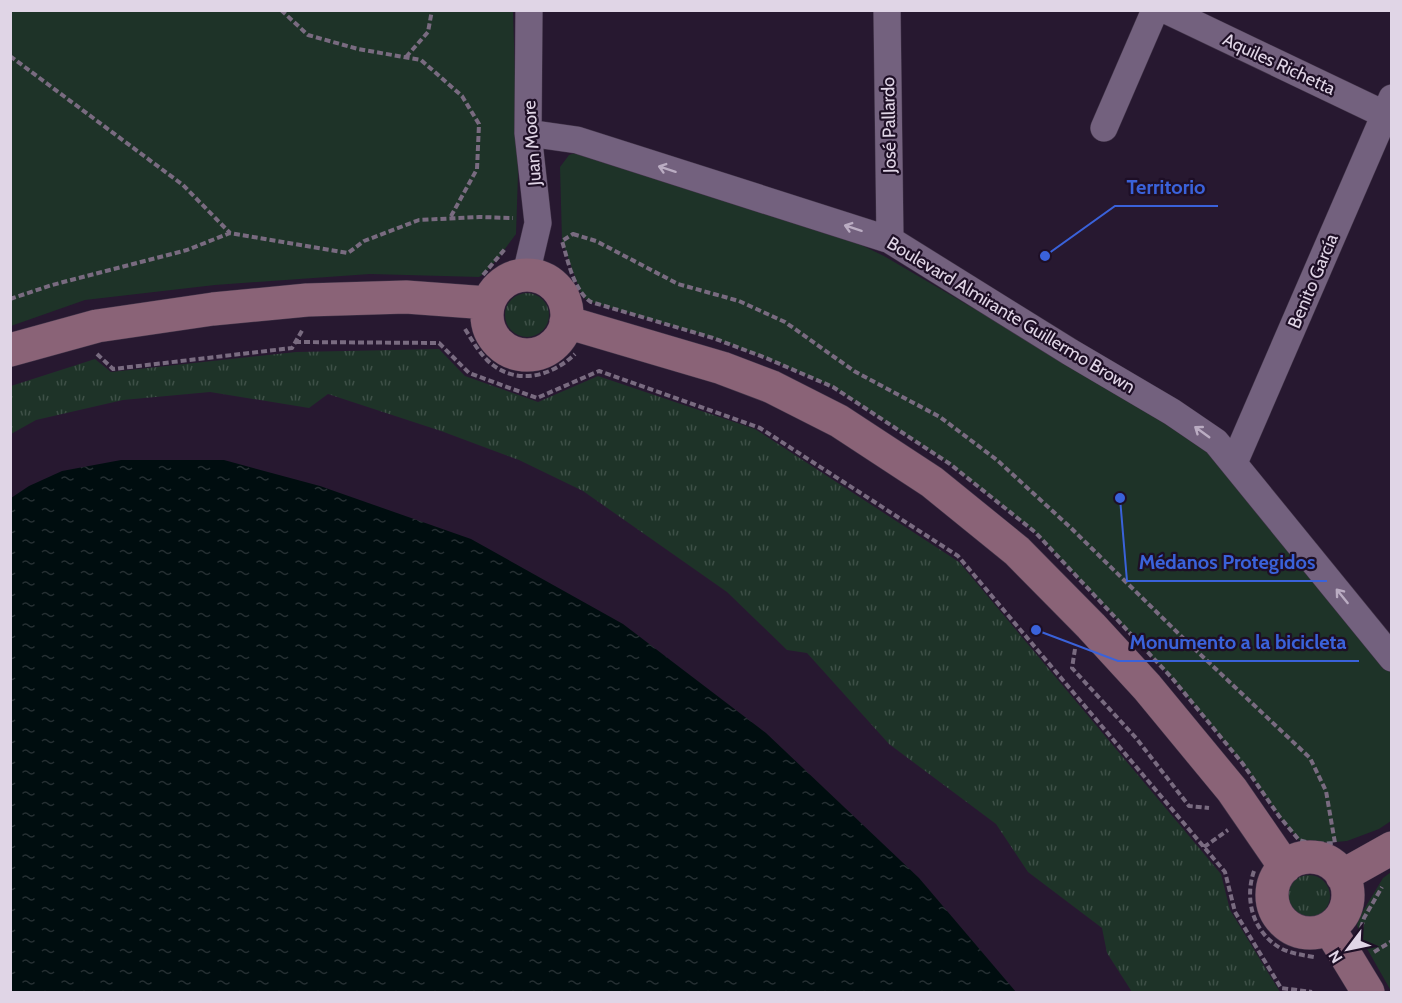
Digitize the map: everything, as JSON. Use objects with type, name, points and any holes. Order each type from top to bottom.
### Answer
[{"type":"main road","points":[[526,274],[549,281],[557,289],[564,299],[567,310],[566,322],[562,334],[554,344],[537,353],[518,354],[506,349],[495,340],[486,316],[488,303],[502,282],[526,274]]},
{"type":"main road","points":[[10,350],[108,324],[284,302],[405,297],[488,303]]},
{"type":"main road","points":[[566,322],[722,368],[772,387],[839,421],[932,482],[1017,551],[1091,626],[1147,687],[1232,790],[1270,867],[1275,881],[1272,892],[1273,904],[1277,915],[1285,924],[1296,931],[1308,933],[1329,928],[1339,920],[1345,909],[1346,886],[1342,876],[1334,867],[1313,858],[1270,867]]},
{"type":"main road","points":[[1342,876],[1392,848]]},
{"type":"main road","points":[[1329,928],[1368,993]]},
{"type":"street","name":"Juan Moore","points":[[526,274],[538,223],[528,133],[529,10]]},
{"type":"street","name":"José Pallardo","points":[[887,10],[890,240]]},
{"type":"street","points":[[1104,128],[1155,10]]},
{"type":"street","name":"Aquiles Richetta","points":[[1166,10],[1389,110]]},
{"type":"street","name":"Benito García","points":[[1234,463],[1389,110]]},
{"type":"street","name":"Boulevard Almirante Guillermo Brown","points":[[528,133],[577,140],[890,240],[1070,352],[1180,417],[1216,442],[1392,658]]},
{"type":"path","points":[[281,10],[308,35],[358,49],[421,60],[462,96],[479,124],[477,169],[450,218]]},
{"type":"path","points":[[405,57],[428,32],[432,10]]},
{"type":"path","points":[[10,56],[183,185],[230,233]]},
{"type":"path","points":[[10,299],[51,285],[188,250],[230,233],[348,254],[364,241],[419,220],[513,218],[514,226]]},
{"type":"path","points":[[96,353],[113,369],[292,348],[303,328]]},
{"type":"path","points":[[458,328],[465,329],[488,361],[513,375],[543,374],[554,370],[577,352],[585,354]]},
{"type":"path","points":[[295,342],[439,343],[469,373],[537,398],[599,371],[760,428],[958,556],[1225,872],[1235,912],[1281,988],[1312,993]]},
{"type":"path","points":[[1075,645],[1072,668],[1136,738],[1189,806],[1213,808]]},
{"type":"path","points":[[1223,822],[1234,838]]},
{"type":"path","points":[[1204,847],[1228,830]]},
{"type":"path","points":[[1270,867],[1249,886],[1253,917],[1273,943],[1297,955],[1321,959]]},
{"type":"path","points":[[1362,932],[1364,918],[1384,882]]},
{"type":"path","points":[[1379,961],[1373,950],[1392,941]]},
{"type":"green space","points":[[10,11],[513,11],[518,175],[516,234],[499,257],[479,277],[370,274],[215,285],[85,300],[11,326]]},
{"type":"green space","points":[[581,151],[857,243],[884,256],[1184,432],[1206,449],[1391,668],[1391,821],[1379,829],[1347,841],[1313,844],[1299,840],[1279,816],[1243,764],[1172,678],[1035,532],[950,464],[833,387],[713,338],[584,298],[562,241],[560,167],[569,155]]},
{"type":"green space","points":[[527,293],[536,294],[543,299],[548,306],[548,324],[543,331],[536,336],[527,337],[518,336],[511,331],[506,324],[505,315],[506,306],[511,299],[518,294]]},
{"type":"green space","points":[[439,349],[465,376],[538,402],[598,376],[755,429],[959,562],[1221,874],[1230,910],[1280,992],[1132,992],[1107,953],[1102,928],[1028,872],[996,824],[889,744],[807,653],[787,650],[727,592],[583,491],[519,460],[441,431],[328,394],[309,408],[210,392],[123,400],[36,420],[11,434],[11,386],[95,359],[111,372],[296,352]]},
{"type":"green space","points":[[1391,872],[1391,991],[1361,938],[1357,925],[1383,878]]},
{"type":"green space","points":[[1309,875],[1317,876],[1324,881],[1329,888],[1329,904],[1324,911],[1317,916],[1309,917],[1301,916],[1294,911],[1289,904],[1288,896],[1289,888],[1294,881],[1301,876]]},
{"type":"water","points":[[121,460],[224,460],[320,486],[471,539],[623,624],[766,733],[919,878],[1016,992],[11,992],[11,498],[29,486],[62,471]]},
{"type":"place","name":"Territorio","points":[[1045,256]]},
{"type":"place","name":"Médanos Protegidos","points":[[1120,498]]},
{"type":"place","name":"Monumento a la bicicleta","points":[[1036,630]]}]
